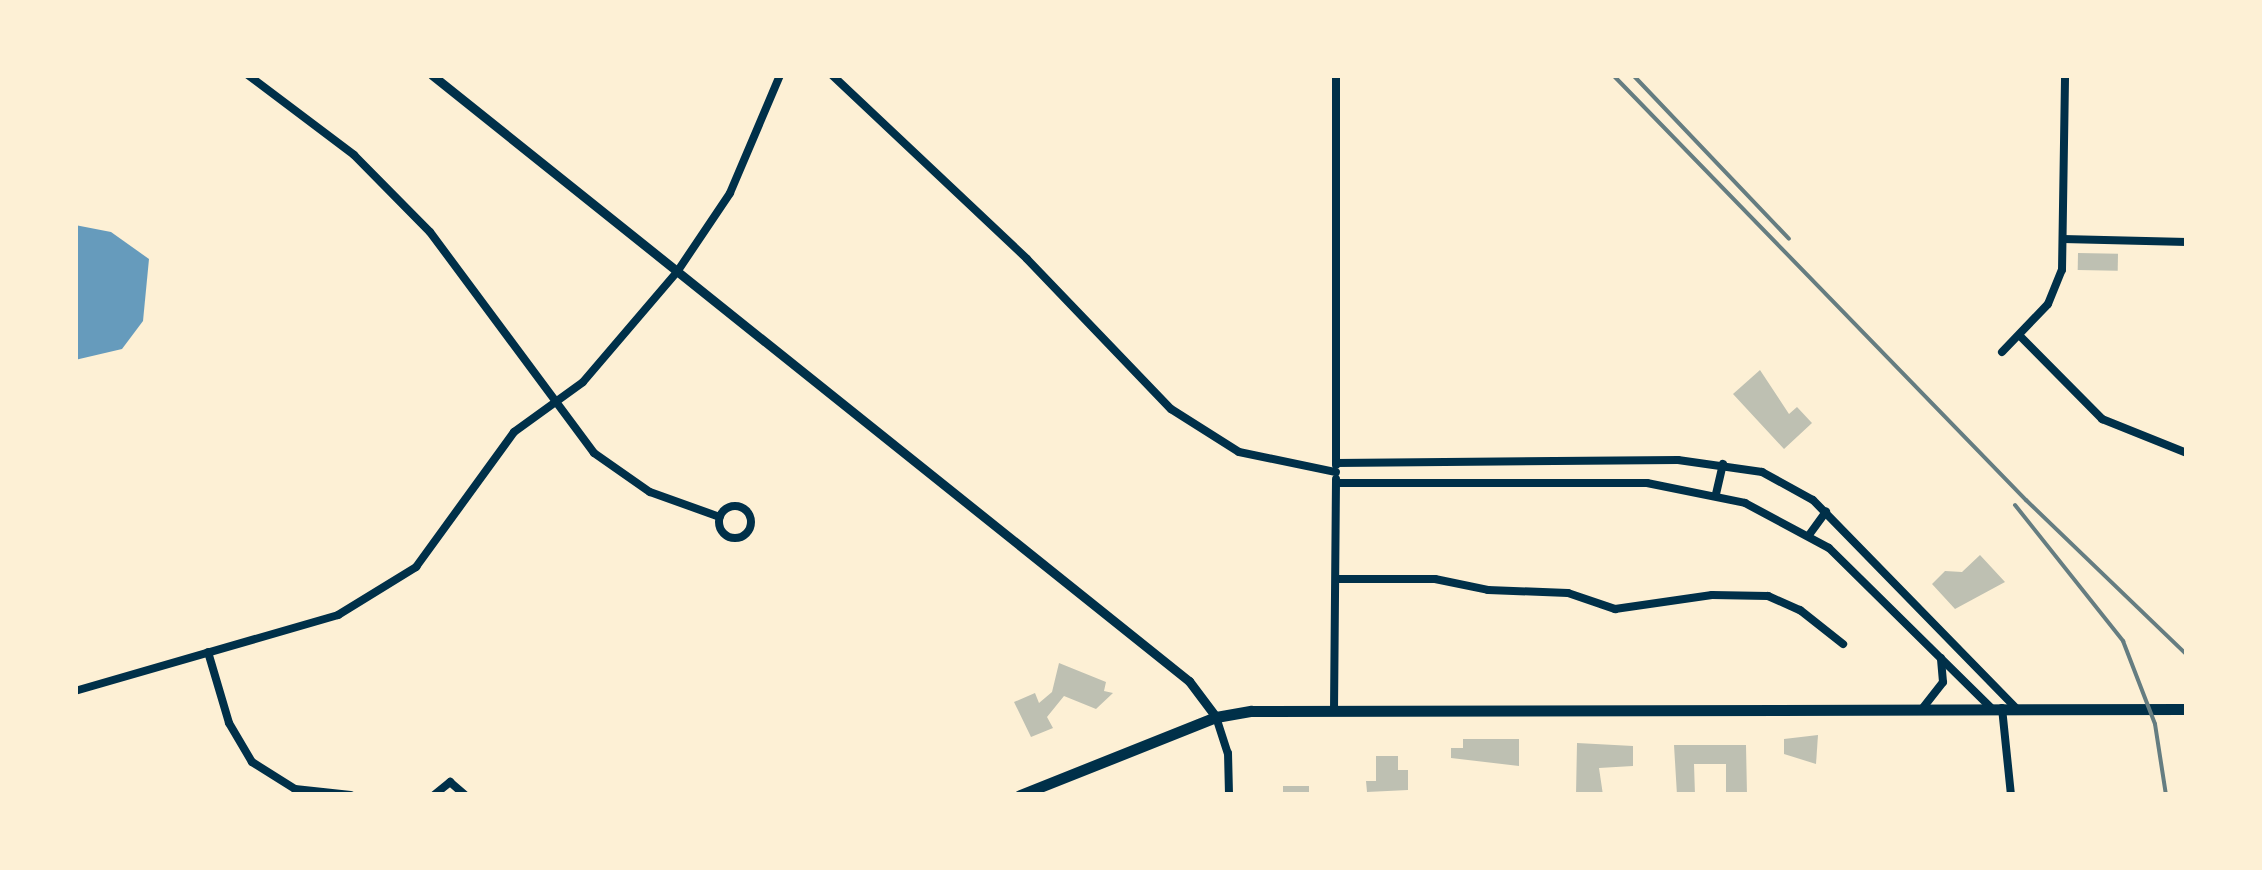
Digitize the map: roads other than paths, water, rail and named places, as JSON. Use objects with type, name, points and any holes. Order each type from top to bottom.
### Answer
[{"type":"main road","points":[[1020,795],[1216,718],[1334,710],[2187,709]]},
{"type":"street","points":[[248,75],[328,132],[407,206],[477,290],[552,403],[594,453],[626,478],[680,507],[720,517]]},
{"type":"street","points":[[432,75],[1189,681],[1216,718],[1228,753],[1229,795]]},
{"type":"street","points":[[75,692],[338,616],[397,583],[432,549],[496,453],[598,368],[677,272],[740,176],[780,75]]},
{"type":"street","points":[[832,75],[1027,258],[1170,410],[1238,452],[1336,467],[1723,464],[1762,472],[1826,512],[2017,708]]},
{"type":"street","points":[[1334,710],[1336,75]]},
{"type":"street","points":[[2002,352],[2020,336],[2056,287],[2063,240],[2065,75]]},
{"type":"street","points":[[2063,240],[2187,242]]},
{"type":"street","points":[[2020,336],[2102,419],[2187,453]]},
{"type":"street","points":[[1716,494],[1723,464]]},
{"type":"street","points":[[1336,483],[1647,483],[1716,494],[1809,534],[1997,708],[2011,795]]},
{"type":"street","points":[[726,508],[743,508],[749,530],[726,536],[720,517],[726,508]]},
{"type":"street","points":[[1809,534],[1826,512]]},
{"type":"street","points":[[1336,579],[1434,579],[1488,590],[1568,593],[1621,610],[1710,596],[1768,596],[1800,610],[1843,644]]},
{"type":"street","points":[[208,652],[232,732],[252,762],[295,789],[351,795]]},
{"type":"street","points":[[1922,709],[1945,676],[1938,654]]},
{"type":"street","points":[[434,795],[450,782],[466,795]]},
{"type":"water","points":[[75,225],[111,232],[149,259],[143,321],[122,349],[75,360]]},
{"type":"railway","points":[[1613,75],[2026,500],[2187,655]]},
{"type":"railway","points":[[1633,75],[1789,239]]},
{"type":"railway","points":[[2015,505],[2123,641],[2155,724],[2166,795]]}]
